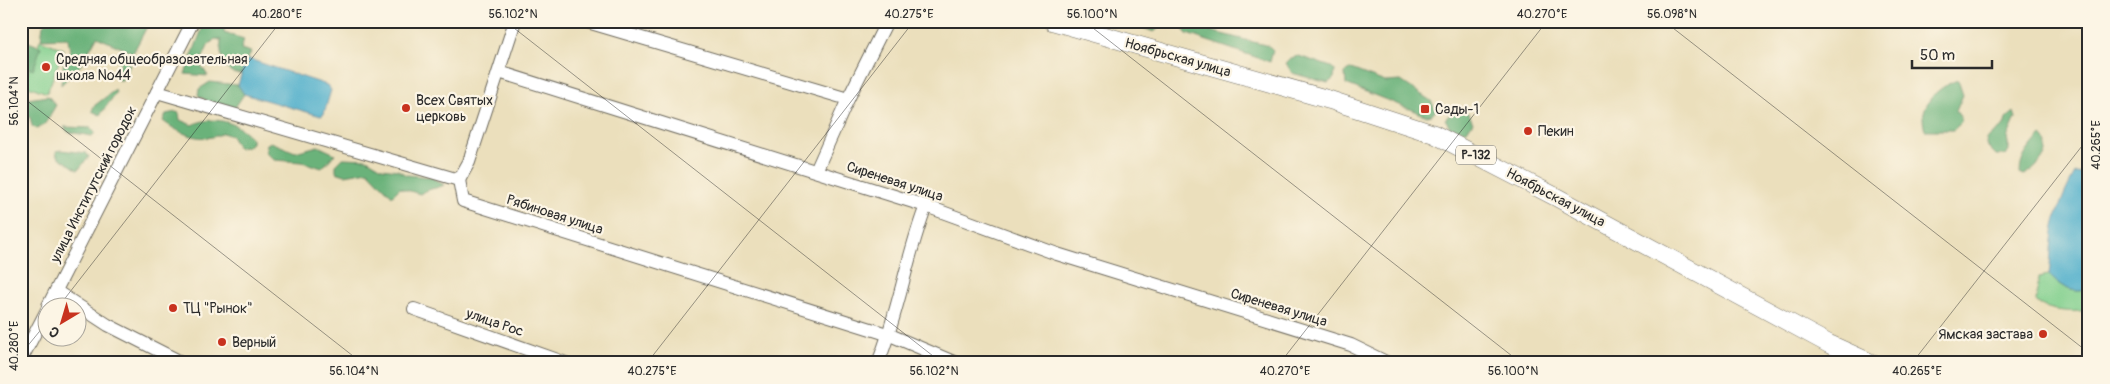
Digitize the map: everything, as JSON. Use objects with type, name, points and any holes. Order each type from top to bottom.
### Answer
[{"type":"highway","name":"Ноябрьская улица","points":[[1052,21],[1330,100],[1434,134],[1558,198],[1829,344],[1870,363]]},
{"type":"street","name":"улица Институтский городок","points":[[54,296],[193,21]]},
{"type":"street","points":[[157,92],[459,180],[469,162],[514,21]]},
{"type":"street","points":[[584,21],[848,100]]},
{"type":"street","points":[[816,171],[887,21]]},
{"type":"street","name":"Сиреневая улица","points":[[499,72],[926,206],[1057,254],[1351,345],[1388,363]]},
{"type":"street","name":"Рябиновая улица","points":[[459,180],[463,200],[890,335],[956,363]]},
{"type":"street","points":[[878,363],[890,335],[905,269],[926,206]]},
{"type":"street","points":[[56,291],[108,325],[183,363]]},
{"type":"street","name":"улица Рос","points":[[414,309],[566,363]]},
{"type":"street","name":"улица Институтский городок","points":[[21,360],[38,327]]},
{"type":"green space","points":[[48,21],[150,21],[133,53],[97,37],[81,65],[61,85],[64,59],[70,52],[68,38],[41,39],[43,25]]},
{"type":"green space","points":[[205,21],[224,21],[224,33],[244,39],[241,49],[251,52],[241,74],[230,71],[223,63],[221,40],[215,39],[208,46],[200,64],[208,76],[185,74]]},
{"type":"green space","points":[[1126,21],[1161,21],[1162,25],[1154,32]]},
{"type":"green space","points":[[1186,22],[1192,22],[1210,31],[1269,46],[1273,50],[1270,62],[1187,34],[1182,28]]},
{"type":"green space","points":[[21,39],[41,47],[33,70],[21,63]]},
{"type":"green space","points":[[40,40],[64,49],[47,93],[23,84]]},
{"type":"green space","points":[[109,54],[122,57],[130,65],[122,80],[118,80],[115,76],[121,63]]},
{"type":"green space","points":[[1299,56],[1331,67],[1335,70],[1334,78],[1328,83],[1292,73],[1286,63],[1291,58]]},
{"type":"green space","points":[[1351,69],[1385,82],[1401,81],[1431,101],[1436,110],[1432,115],[1427,116],[1346,84],[1345,73]]},
{"type":"green space","points":[[1958,80],[1963,95],[1956,111],[1961,118],[1961,123],[1953,130],[1925,130],[1923,122],[1924,113],[1930,99],[1942,88]]},
{"type":"green space","points":[[210,82],[238,85],[244,94],[234,109],[208,102],[198,95],[199,89]]},
{"type":"green space","points":[[115,90],[116,93],[100,115],[92,111],[94,106]]},
{"type":"green space","points":[[48,96],[56,105],[45,124],[37,129],[32,126],[30,117],[21,114],[21,100]]},
{"type":"green space","points":[[1462,109],[1469,114],[1473,122],[1467,131],[1450,127],[1445,119],[1453,112]]},
{"type":"green space","points":[[2014,112],[2016,118],[2007,138],[2009,150],[2006,155],[1996,155],[1988,147],[1986,139],[2004,126],[2006,119]]},
{"type":"green space","points":[[179,113],[180,120],[192,125],[208,120],[232,124],[246,133],[252,139],[252,143],[246,147],[238,148],[231,136],[223,133],[208,138],[184,133],[163,121],[166,114]]},
{"type":"green space","points":[[64,127],[91,128],[95,133],[92,136],[68,132]]},
{"type":"green space","points":[[2041,135],[2047,145],[2046,151],[2039,163],[2024,175],[2020,173],[2020,167],[2024,157]]},
{"type":"green space","points":[[271,142],[295,152],[318,146],[335,154],[322,168],[302,162],[274,160],[266,152],[267,144]]},
{"type":"green space","points":[[56,151],[86,153],[89,157],[78,170],[57,156]]},
{"type":"green space","points":[[343,158],[367,159],[382,168],[398,170],[406,175],[431,177],[444,185],[420,194],[400,188],[392,196],[368,171],[345,175],[336,172],[336,165]]},
{"type":"green space","points":[[2049,275],[2057,283],[2072,290],[2083,291],[2089,289],[2089,309],[2084,311],[2061,311],[2046,307],[2036,301],[2039,277]]},
{"type":"water","points":[[249,59],[327,85],[331,90],[324,114],[321,116],[244,94],[238,85],[245,62]]},
{"type":"water","points":[[2075,173],[2089,174],[2089,289],[2083,291],[2072,290],[2062,286],[2049,275],[2051,244],[2057,214],[2063,196]]},
{"type":"place","name":"Средняя общеобразовательная школа №44","points":[[46,67]]},
{"type":"place","name":"Всех Святых церковь","points":[[406,108]]},
{"type":"place","name":"Сады-1","points":[[1425,109]]},
{"type":"place","name":"Пекин","points":[[1528,131]]},
{"type":"place","name":"ТЦ \"Рынок\"","points":[[173,308]]},
{"type":"place","name":"Ямская застава","points":[[2043,334]]},
{"type":"place","name":"Верный","points":[[222,342]]}]
